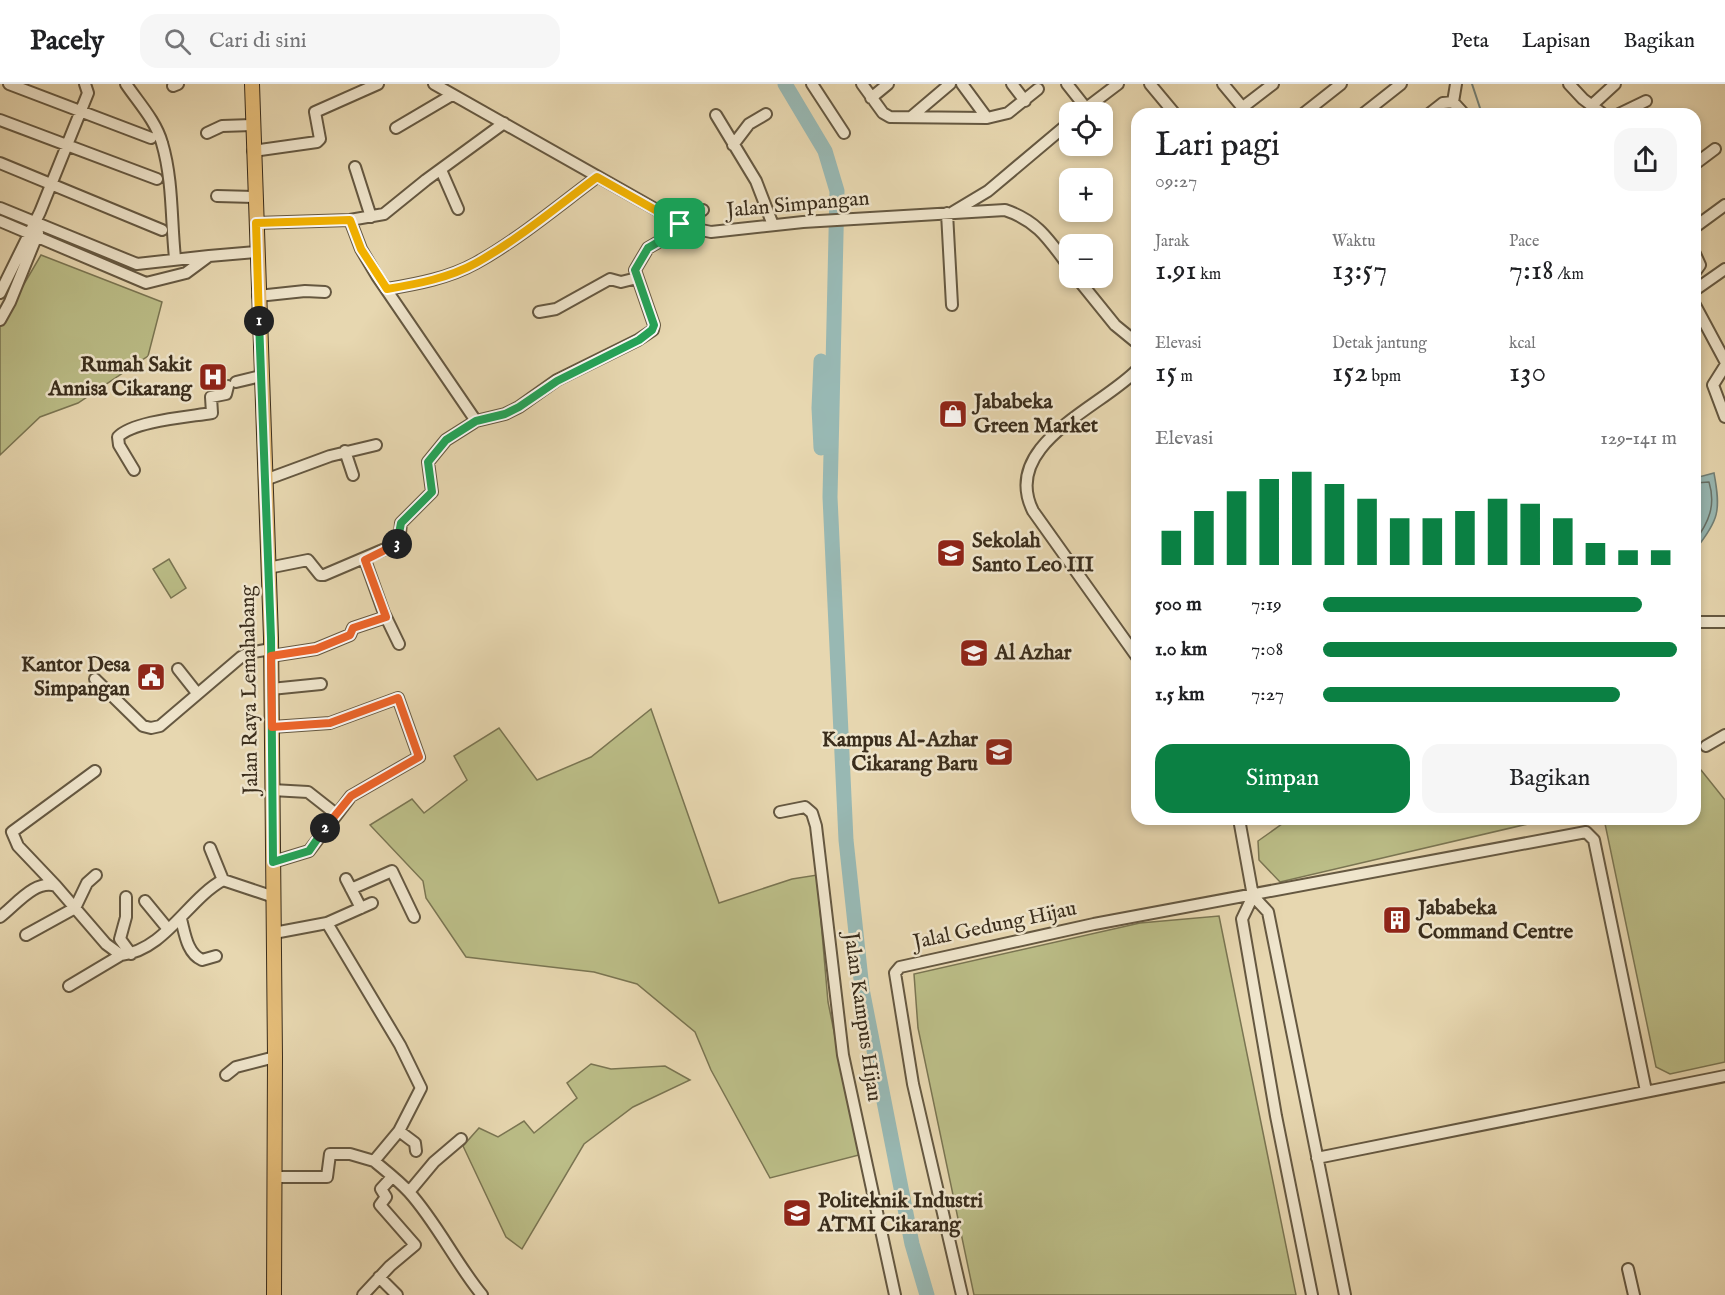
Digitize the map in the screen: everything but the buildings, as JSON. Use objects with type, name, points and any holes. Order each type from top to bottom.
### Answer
[{"type":"main road","name":"Jalan Raya Lemahabang","points":[[252,84],[272,689],[274,1295]]},
{"type":"street","points":[[9,84],[151,138]]},
{"type":"street","points":[[0,293],[38,224],[40,212],[88,93],[85,84]]},
{"type":"street","points":[[126,84],[162,142],[170,182],[175,258]]},
{"type":"street","points":[[253,151],[317,142],[320,139],[315,112],[378,84]]},
{"type":"street","name":"Jalan Simpangan","points":[[434,84],[680,224],[711,232],[802,222],[1005,210],[1024,217],[1040,229],[1059,254]]},
{"type":"street","points":[[812,84],[844,133]]},
{"type":"street","points":[[862,84],[887,116],[911,117],[987,118],[1008,113],[1038,90]]},
{"type":"street","points":[[871,98],[888,84]]},
{"type":"street","points":[[911,117],[950,84]]},
{"type":"street","points":[[962,84],[987,118]]},
{"type":"street","points":[[1012,84],[1025,101]]},
{"type":"street","points":[[1067,84],[1079,102]]},
{"type":"street","points":[[1094,102],[1118,84]]},
{"type":"street","points":[[1150,84],[1170,108]]},
{"type":"street","points":[[1223,84],[1243,108]]},
{"type":"street","points":[[1249,108],[1273,84]]},
{"type":"street","points":[[1311,108],[1341,84]]},
{"type":"street","points":[[1371,108],[1401,84]]},
{"type":"street","points":[[1453,102],[1456,84]]},
{"type":"street","points":[[1569,84],[1594,108]]},
{"type":"street","points":[[1591,106],[1615,84]]},
{"type":"street","points":[[396,128],[452,95]]},
{"type":"street","points":[[1631,108],[1646,100]]},
{"type":"street","points":[[1437,108],[1443,103],[1453,102]]},
{"type":"street","points":[[1453,102],[1458,108]]},
{"type":"street","points":[[733,145],[749,124],[766,114]]},
{"type":"street","points":[[716,115],[758,186],[773,225]]},
{"type":"street","points":[[0,120],[66,147],[157,179]]},
{"type":"street","points":[[256,223],[350,220],[371,218],[390,212],[504,123]]},
{"type":"street","points":[[207,133],[222,126],[252,124]]},
{"type":"street","points":[[952,305],[950,213],[988,190],[1059,131]]},
{"type":"street","points":[[1701,160],[1715,149]]},
{"type":"street","points":[[0,163],[162,230]]},
{"type":"street","points":[[355,167],[371,218]]},
{"type":"street","points":[[441,170],[458,209]]},
{"type":"street","points":[[387,289],[430,280],[475,264],[508,243],[597,177]]},
{"type":"street","points":[[217,196],[254,197]]},
{"type":"street","points":[[1701,223],[1725,205]]},
{"type":"street","points":[[0,208],[137,264],[175,258],[256,252]]},
{"type":"street","points":[[268,568],[309,560],[320,574],[324,575],[365,560],[399,543],[401,523],[432,492],[428,462],[446,440],[476,421],[505,414],[557,381],[639,340],[652,330],[654,325],[635,270],[644,252],[667,237],[680,224],[703,210]]},
{"type":"street","points":[[350,220],[361,249],[476,421]]},
{"type":"street","points":[[0,221],[146,283],[186,273],[209,256]]},
{"type":"street","points":[[0,320],[10,302],[33,235]]},
{"type":"street","points":[[1701,286],[1725,269]]},
{"type":"street","points":[[539,312],[556,309],[610,279],[621,282],[637,278]]},
{"type":"street","points":[[1085,288],[1115,325],[1131,339]]},
{"type":"street","points":[[258,297],[305,291],[325,292]]},
{"type":"street","points":[[1701,316],[1725,361]]},
{"type":"street","points":[[1725,366],[1713,385],[1725,417]]},
{"type":"street","points":[[1131,375],[1042,446],[1029,468],[1026,489],[1033,511],[1131,649]]},
{"type":"street","points":[[134,470],[118,445],[118,437],[123,432],[139,425],[212,412],[211,397],[226,394],[232,384],[261,376]]},
{"type":"street","points":[[265,480],[345,451],[376,445]]},
{"type":"street","points":[[345,451],[353,475]]},
{"type":"street","points":[[365,560],[386,617],[399,644]]},
{"type":"street","points":[[95,678],[143,726],[151,729],[160,726],[248,653],[332,644],[350,635],[353,628],[386,617]]},
{"type":"street","points":[[1701,622],[1723,620]]},
{"type":"street","points":[[178,669],[197,693]]},
{"type":"street","points":[[272,689],[321,684]]},
{"type":"street","points":[[272,727],[330,723],[398,698],[419,757],[351,796],[309,851],[273,862]]},
{"type":"street","points":[[1706,746],[1725,735]]},
{"type":"street","points":[[95,771],[12,832],[18,846],[109,948],[126,954]]},
{"type":"street","points":[[273,790],[308,792],[336,814]]},
{"type":"street","name":"Jalan Kampus Hijau","points":[[780,812],[805,807],[812,813],[816,826],[843,1054],[896,1295]]},
{"type":"street","points":[[1240,825],[1253,896],[1268,912],[1345,1295]]},
{"type":"street","points":[[1253,896],[1586,832],[1594,840],[1646,1091]]},
{"type":"street","points":[[210,848],[223,880]]},
{"type":"street","points":[[361,908],[349,884],[392,871],[414,917]]},
{"type":"street","points":[[26,935],[75,908],[87,883],[96,875]]},
{"type":"street","points":[[69,986],[168,929],[181,919],[211,887],[223,880],[274,897]]},
{"type":"street","points":[[0,917],[40,885],[56,886]]},
{"type":"street","points":[[1253,896],[1242,919],[1276,1116],[1312,1295]]},
{"type":"street","name":"Jalal Gedung Hijau","points":[[962,1295],[914,1084],[900,1010],[896,969],[1094,924],[1253,896]]},
{"type":"street","points":[[126,897],[126,917],[120,939],[126,954]]},
{"type":"street","points":[[145,901],[168,929]]},
{"type":"street","points":[[274,933],[327,923],[372,903]]},
{"type":"street","points":[[181,919],[189,945],[196,957],[202,960],[216,957]]},
{"type":"street","points":[[327,923],[400,1045],[421,1088],[399,1131],[374,1161]]},
{"type":"street","points":[[226,1075],[236,1067],[275,1057]]},
{"type":"street","points":[[1317,1158],[1725,1076]]},
{"type":"street","points":[[399,1131],[415,1143],[416,1151]]},
{"type":"street","points":[[409,1192],[434,1162],[461,1138]]},
{"type":"street","points":[[274,1177],[327,1177],[330,1154],[351,1154],[374,1161],[409,1192],[430,1219],[458,1266],[482,1295]]},
{"type":"street","points":[[363,1295],[379,1277],[416,1245],[380,1205],[386,1197],[382,1188],[392,1177]]},
{"type":"street","points":[[1628,1269],[1634,1295]]},
{"type":"street","points":[[379,1277],[397,1295]]},
{"type":"green space","points":[[41,255],[162,302],[148,356],[78,403],[40,417],[0,455],[0,325]]},
{"type":"green space","points":[[169,559],[186,588],[171,598],[153,569]]},
{"type":"green space","points":[[651,709],[719,903],[792,879],[817,875],[828,1002],[859,1155],[770,1178],[711,1070],[695,1032],[637,984],[594,972],[466,957],[426,898],[423,881],[370,825],[412,799],[424,813],[467,780],[454,756],[499,728],[537,780],[591,757]]},
{"type":"green space","points":[[1701,770],[1725,800],[1725,1062],[1670,1074],[1656,1067],[1605,825],[1701,825]]},
{"type":"green space","points":[[1281,825],[1523,825],[1280,882],[1259,860],[1258,841]]},
{"type":"green space","points":[[1219,916],[1296,1295],[974,1295],[918,1028],[914,974],[1140,923]]},
{"type":"green space","points":[[591,1064],[611,1069],[665,1066],[690,1080],[633,1107],[584,1144],[522,1249],[506,1237],[463,1146],[479,1128],[498,1137],[524,1121],[534,1133],[577,1098],[567,1083]]},
{"type":"water","points":[[1714,473],[1717,506],[1709,531],[1701,542],[1701,476]]},
{"type":"waterway","points":[[785,84],[825,151],[837,191],[830,497],[846,840],[862,989],[912,1244],[927,1295]]},
{"type":"waterway","points":[[1472,84],[1480,108]]},
{"type":"waterway","points":[[821,361],[819,408],[821,448]]},
{"type":"place","name":"Rumah Sakit Annisa Cikarang","points":[[213,377]]},
{"type":"place","name":"Jababeka Green Market","points":[[953,414]]},
{"type":"place","name":"Sekolah Santo Leo III","points":[[951,553]]},
{"type":"place","name":"Al Azhar","points":[[974,653]]},
{"type":"place","name":"Kantor Desa Simpangan","points":[[151,677]]},
{"type":"place","name":"Kampus Al-Azhar Cikarang Baru","points":[[999,752]]},
{"type":"place","name":"Jababeka Command Centre","points":[[1397,920]]},
{"type":"place","name":"Politeknik Industri ATMI Cikarang","points":[[797,1213]]},
{"type":"route","points":[[680,224],[597,177],[508,243],[475,264],[430,280],[387,289],[361,249],[350,220],[256,223],[271,638],[271,656],[272,727],[273,862],[309,851],[351,796],[419,757],[398,698],[362,709],[330,723],[272,727],[272,689],[271,656],[316,649],[332,644],[350,635],[353,628],[386,617],[365,560],[399,543],[401,523],[432,492],[433,487],[427,468],[436,450],[446,440],[476,421],[505,414],[519,407],[557,381],[639,340],[652,330],[654,325],[635,270],[642,261],[644,252],[667,237],[680,224]]}]
